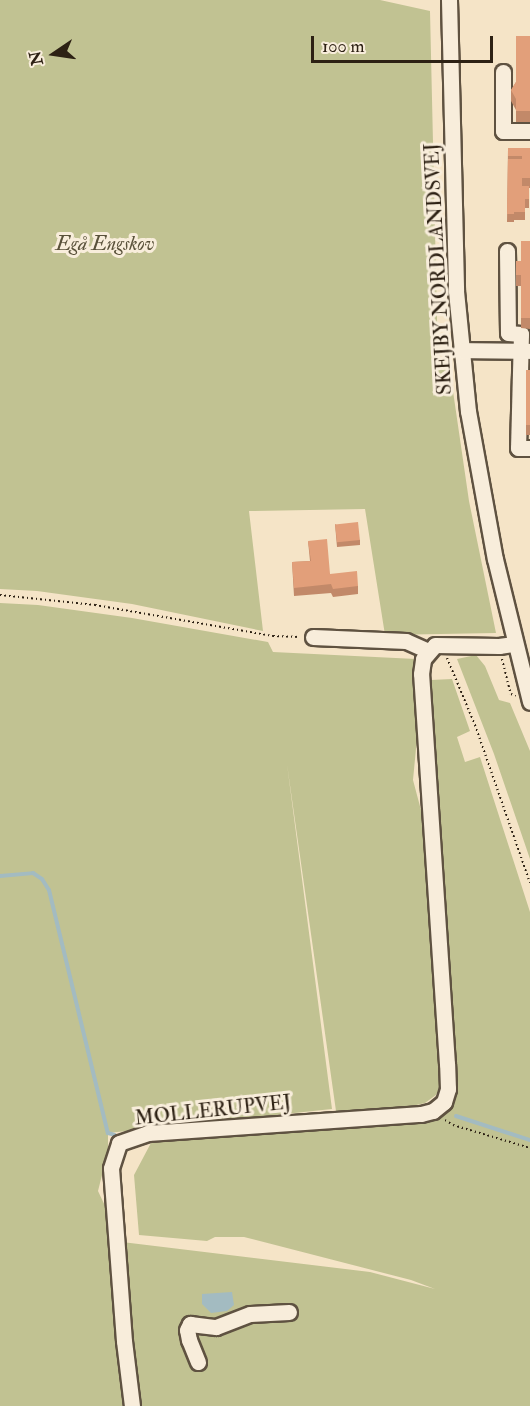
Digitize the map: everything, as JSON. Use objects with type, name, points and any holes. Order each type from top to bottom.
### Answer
[{"type":"street","name":"SKEJBY NORDLANDSVEJ","points":[[449,4],[451,184],[460,350],[476,462],[514,644],[526,670],[530,702]]},
{"type":"street","points":[[503,72],[503,131],[530,131]]},
{"type":"street","points":[[507,251],[508,333],[520,334],[525,351],[518,448],[530,448]]},
{"type":"street","points":[[460,350],[525,351]]},
{"type":"street","points":[[313,637],[406,641],[414,642],[428,651]]},
{"type":"street","points":[[433,1111],[444,1102],[448,1089],[421,674],[423,659],[428,651],[442,644],[499,646],[514,644]]},
{"type":"street","name":"MOLLERUPVEJ","points":[[132,1406],[124,1341],[111,1168],[119,1143],[148,1133],[433,1111]]},
{"type":"street","points":[[198,1362],[189,1340],[190,1324],[216,1328],[250,1314],[289,1312]]},
{"type":"path","points":[[0,595],[95,605],[273,636],[313,637]]},
{"type":"path","points":[[442,644],[475,725],[530,884]]},
{"type":"path","points":[[433,1111],[453,1125],[530,1148]]},
{"type":"green space","name":"Egå Engskov","points":[[0,0],[380,0],[430,11],[438,362],[447,350],[469,501],[496,633],[385,635],[365,509],[249,511],[263,631],[132,604],[37,591],[0,589]]},
{"type":"green space","points":[[0,603],[38,605],[132,618],[268,642],[273,652],[416,659],[418,728],[413,780],[426,829],[441,1085],[436,1095],[425,1103],[399,1109],[336,1111],[287,764],[332,1109],[108,1133],[108,1151],[98,1191],[122,1242],[370,1272],[435,1289],[411,1280],[244,1237],[215,1237],[207,1241],[139,1235],[134,1175],[152,1141],[401,1122],[455,1089],[428,683],[431,680],[452,679],[470,731],[457,737],[465,762],[480,757],[530,912],[530,1406],[0,1406]]},
{"type":"green space","points":[[476,655],[485,666],[499,700],[510,703],[530,751],[530,859],[494,754],[457,659]]},
{"type":"water","points":[[232,1292],[234,1305],[227,1311],[211,1313],[202,1304],[202,1294]]},
{"type":"building","points":[[516,36],[530,36],[530,111],[516,111],[516,99],[511,90],[516,82]]},
{"type":"building","points":[[508,148],[530,148],[530,178],[522,178],[522,156],[508,156]]},
{"type":"building","points":[[508,159],[522,159],[522,186],[529,186],[529,199],[525,199],[525,212],[507,214]]},
{"type":"building","points":[[521,241],[530,241],[530,318],[521,318],[521,275],[516,275],[516,261],[521,261]]},
{"type":"building","points":[[526,370],[530,370],[530,425],[526,425]]},
{"type":"building","points":[[358,522],[360,540],[337,542],[335,524]]},
{"type":"building","points":[[327,539],[330,574],[357,571],[358,586],[333,589],[331,584],[294,588],[292,562],[311,561],[308,541]]},
{"type":"waterway","points":[[0,876],[33,873],[42,879],[49,890],[108,1133],[115,1135]]},
{"type":"waterway","points":[[456,1116],[530,1140]]},
{"type":"waterway","points":[[181,1138],[368,1125]]}]
